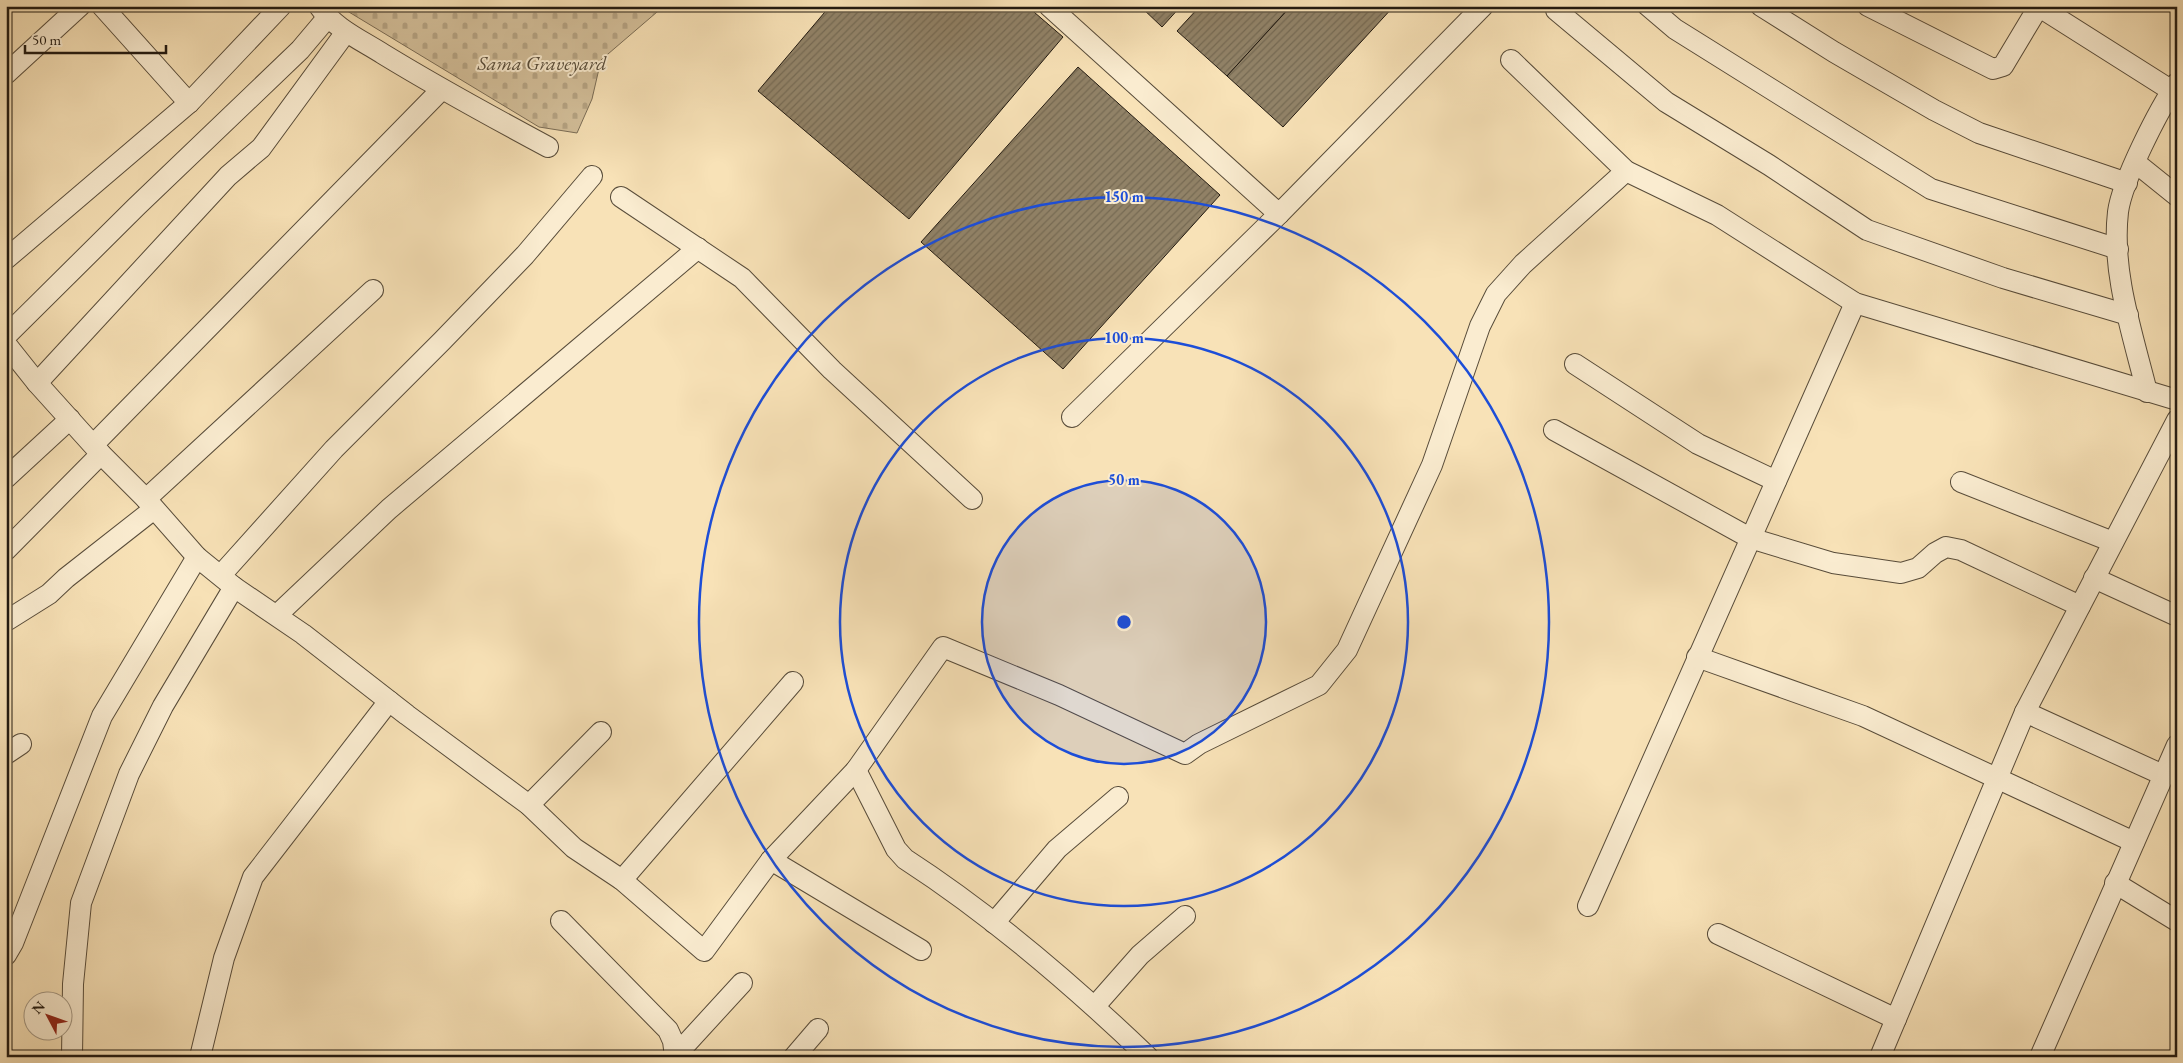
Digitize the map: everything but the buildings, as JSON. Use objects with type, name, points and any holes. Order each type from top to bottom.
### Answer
[{"type":"street","points":[[6,74],[80,6]]},
{"type":"street","points":[[102,6],[189,104]]},
{"type":"street","points":[[6,260],[189,104],[281,6]]},
{"type":"street","points":[[1049,6],[1279,214]]},
{"type":"street","points":[[1072,417],[1279,214],[1483,6]]},
{"type":"street","points":[[1648,6],[1675,29],[1931,189],[2118,248]]},
{"type":"street","points":[[1761,6],[1834,52],[1934,110],[1979,133],[2127,183]]},
{"type":"street","points":[[1868,6],[1993,69],[2003,66],[2039,6],[2175,89],[2136,162],[2118,211],[2120,276],[2147,392]]},
{"type":"street","points":[[1556,10],[1666,102],[1769,165],[1867,230],[2003,278],[2128,315]]},
{"type":"street","points":[[6,336],[136,207],[293,56],[323,12],[346,32],[441,90],[548,147]]},
{"type":"street","points":[[37,383],[228,176],[261,148],[346,32]]},
{"type":"street","points":[[1511,60],[1626,172],[1717,215],[1854,303],[2177,400]]},
{"type":"street","points":[[6,550],[98,449],[441,90]]},
{"type":"street","points":[[2136,162],[2177,196]]},
{"type":"street","points":[[6,344],[37,383],[150,504],[196,557],[529,805],[574,848],[622,880],[704,951],[771,860],[856,770],[943,647],[1059,695],[1185,754],[1199,744],[1319,685],[1346,650],[1428,474],[1480,326],[1496,294],[1523,264],[1626,172]]},
{"type":"street","points":[[72,1057],[73,984],[81,903],[129,774],[227,581],[334,449],[525,255],[592,176]]},
{"type":"street","points":[[620,197],[742,278],[832,370],[972,499]]},
{"type":"street","points":[[277,616],[389,508],[698,248]]},
{"type":"street","points":[[6,621],[49,594],[150,504],[373,290]]},
{"type":"street","points":[[1588,906],[1854,303]]},
{"type":"street","points":[[1575,364],[1698,444],[1776,480]]},
{"type":"street","points":[[6,478],[70,419]]},
{"type":"street","points":[[1880,1057],[2024,712],[2177,420]]},
{"type":"street","points":[[1554,430],[1750,538],[1833,563],[1901,573],[1918,568],[1946,547],[1961,550],[2080,606]]},
{"type":"street","points":[[1961,482],[2113,542]]},
{"type":"street","points":[[6,955],[13,942],[102,716],[196,557]]},
{"type":"street","points":[[2094,578],[2177,616]]},
{"type":"street","points":[[1697,657],[1863,716],[2134,842]]},
{"type":"street","points":[[622,880],[793,682]]},
{"type":"street","points":[[200,1057],[224,958],[253,877],[389,701]]},
{"type":"street","points":[[2024,712],[2163,775]]},
{"type":"street","points":[[529,805],[601,732]]},
{"type":"street","points":[[2040,1057],[2177,745]]},
{"type":"street","points":[[856,770],[896,849],[905,859],[994,923],[1095,1006],[1148,1057]]},
{"type":"street","points":[[994,923],[1057,850],[1118,797]]},
{"type":"street","points":[[771,860],[922,950]]},
{"type":"street","points":[[2115,883],[2177,921]]},
{"type":"street","points":[[1095,1006],[1140,955],[1185,916]]},
{"type":"street","points":[[562,921],[668,1030],[673,1041],[675,1056]]},
{"type":"street","points":[[1718,934],[1896,1019]]},
{"type":"street","points":[[675,1056],[742,983]]},
{"type":"street","points":[[794,1057],[818,1029]]},
{"type":"green space","name":"Sama Graveyard","points":[[339,6],[664,6],[601,60],[592,99],[577,133],[539,127]]}]
